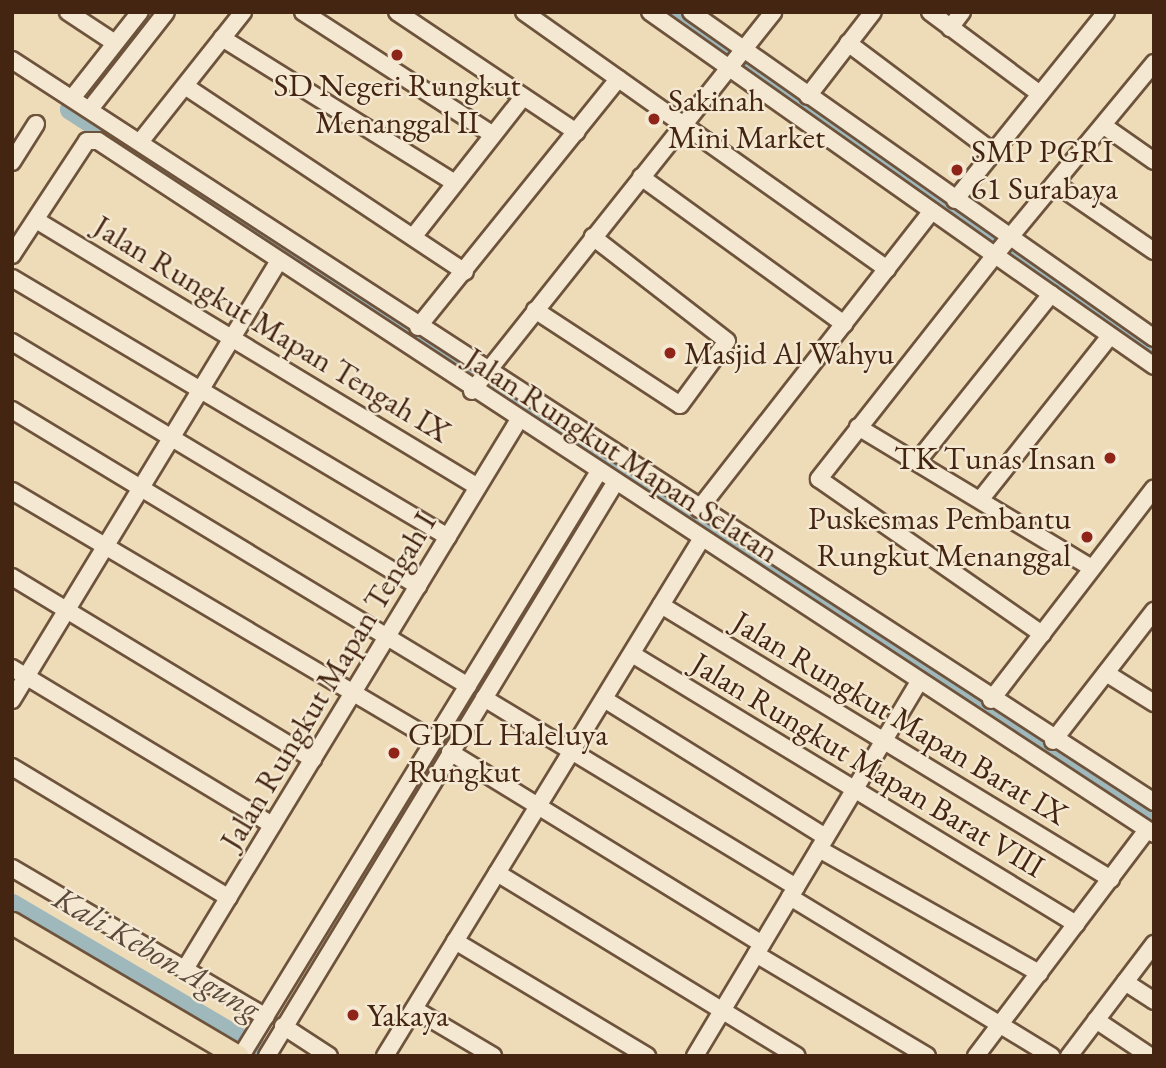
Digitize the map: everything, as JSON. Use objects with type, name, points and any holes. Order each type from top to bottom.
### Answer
[{"type":"main road","points":[[12,922],[242,1052]]},
{"type":"street","points":[[68,12],[115,43]]},
{"type":"street","points":[[81,103],[115,43],[140,12]]},
{"type":"street","points":[[81,103],[166,12]]},
{"type":"street","points":[[140,142],[243,12]]},
{"type":"street","points":[[303,12],[493,135]]},
{"type":"street","points":[[397,12],[576,132]]},
{"type":"street","points":[[524,12],[887,269]]},
{"type":"street","points":[[650,12],[808,96],[955,200],[1051,294],[1154,366]]},
{"type":"street","points":[[691,12],[736,58],[932,211],[1002,247],[1154,338]]},
{"type":"street","points":[[473,389],[773,12]]},
{"type":"street","points":[[808,96],[873,12]]},
{"type":"street","points":[[930,12],[1040,94]]},
{"type":"street","points":[[950,28],[962,12]]},
{"type":"street","points":[[955,200],[1106,12]]},
{"type":"street","points":[[222,38],[455,183]]},
{"type":"street","points":[[848,43],[993,152]]},
{"type":"street","points":[[12,60],[1053,741],[1154,802]]},
{"type":"street","points":[[1042,634],[820,479],[858,426],[1154,63]]},
{"type":"street","points":[[418,327],[618,79]]},
{"type":"street","points":[[185,86],[465,272]]},
{"type":"street","points":[[412,237],[523,97]]},
{"type":"street","points":[[12,162],[36,124]]},
{"type":"street","points":[[1104,126],[1154,161]]},
{"type":"street","name":"Jalan Rungkut Mapan Selatan","points":[[36,220],[88,141],[98,141],[277,264],[702,538],[918,684],[1151,832]]},
{"type":"street","points":[[641,177],[844,324]]},
{"type":"street","points":[[1056,184],[1154,251]]},
{"type":"street","points":[[699,509],[932,211]]},
{"type":"street","points":[[12,255],[36,220]]},
{"type":"street","name":"Jalan Rungkut Mapan Tengah IX","points":[[36,220],[478,487]]},
{"type":"street","points":[[535,310],[680,405],[727,341],[593,237]]},
{"type":"street","points":[[12,700],[19,672],[67,610],[277,264]]},
{"type":"street","points":[[12,278],[202,388],[448,537]]},
{"type":"street","points":[[917,462],[1051,294]]},
{"type":"street","points":[[979,500],[1110,336]]},
{"type":"street","points":[[12,342],[418,586]]},
{"type":"street","points":[[12,410],[388,635],[468,686]]},
{"type":"street","name":"Jalan Rungkut Mapan Tengah I","points":[[185,970],[518,421]]},
{"type":"street","points":[[858,426],[1093,568]]},
{"type":"street","points":[[242,1052],[263,1022],[598,473]]},
{"type":"street","points":[[267,1055],[615,483]]},
{"type":"street","points":[[991,700],[1154,488]]},
{"type":"street","points":[[12,491],[434,741]]},
{"type":"street","points":[[386,1056],[702,538]]},
{"type":"street","points":[[12,577],[313,759]]},
{"type":"street","name":"Jalan Rungkut Mapan Barat IX","points":[[661,606],[1111,878]]},
{"type":"street","points":[[1053,741],[1154,611]]},
{"type":"street","name":"Jalan Rungkut Mapan Barat VIII","points":[[632,654],[1076,924]]},
{"type":"street","points":[[19,672],[272,825]]},
{"type":"street","points":[[1105,673],[1154,703]]},
{"type":"street","points":[[695,1056],[918,684]]},
{"type":"street","points":[[484,698],[1052,1056]]},
{"type":"street","points":[[604,699],[822,843],[1039,973]]},
{"type":"street","points":[[450,752],[927,1056]]},
{"type":"street","points":[[12,767],[229,898]]},
{"type":"street","points":[[976,1056],[1111,878],[1151,832]]},
{"type":"street","points":[[12,868],[185,970],[263,1022]]},
{"type":"street","points":[[497,873],[797,1056]]},
{"type":"street","points":[[352,877],[369,885]]},
{"type":"street","points":[[455,941],[647,1056]]},
{"type":"street","points":[[1069,1056],[1154,944]]},
{"type":"street","points":[[1125,982],[1154,1001]]},
{"type":"street","points":[[414,1009],[493,1056]]},
{"type":"street","points":[[1096,1020],[1150,1056]]},
{"type":"street","points":[[280,1032],[329,1056]]},
{"type":"waterway","points":[[670,12],[1154,354]]},
{"type":"waterway","points":[[88,86],[70,109],[1154,811]]},
{"type":"waterway","name":"Kali Kebon Agung","points":[[12,904],[270,1056]]},
{"type":"place","name":"SD Negeri Rungkut Menanggal II","points":[[397,55]]},
{"type":"place","name":"Sakinah Mini Market","points":[[654,119]]},
{"type":"place","name":"SMP PGRI 61 Surabaya","points":[[957,170]]},
{"type":"place","name":"Masjid Al Wahyu","points":[[670,353]]},
{"type":"place","name":"TK Tunas Insan","points":[[1110,458]]},
{"type":"place","name":"Puskesmas Pembantu Rungkut Menanggal","points":[[1087,537]]},
{"type":"place","name":"GPDL Haleluya Rungkut","points":[[394,753]]},
{"type":"place","name":"Yakaya","points":[[353,1015]]}]
